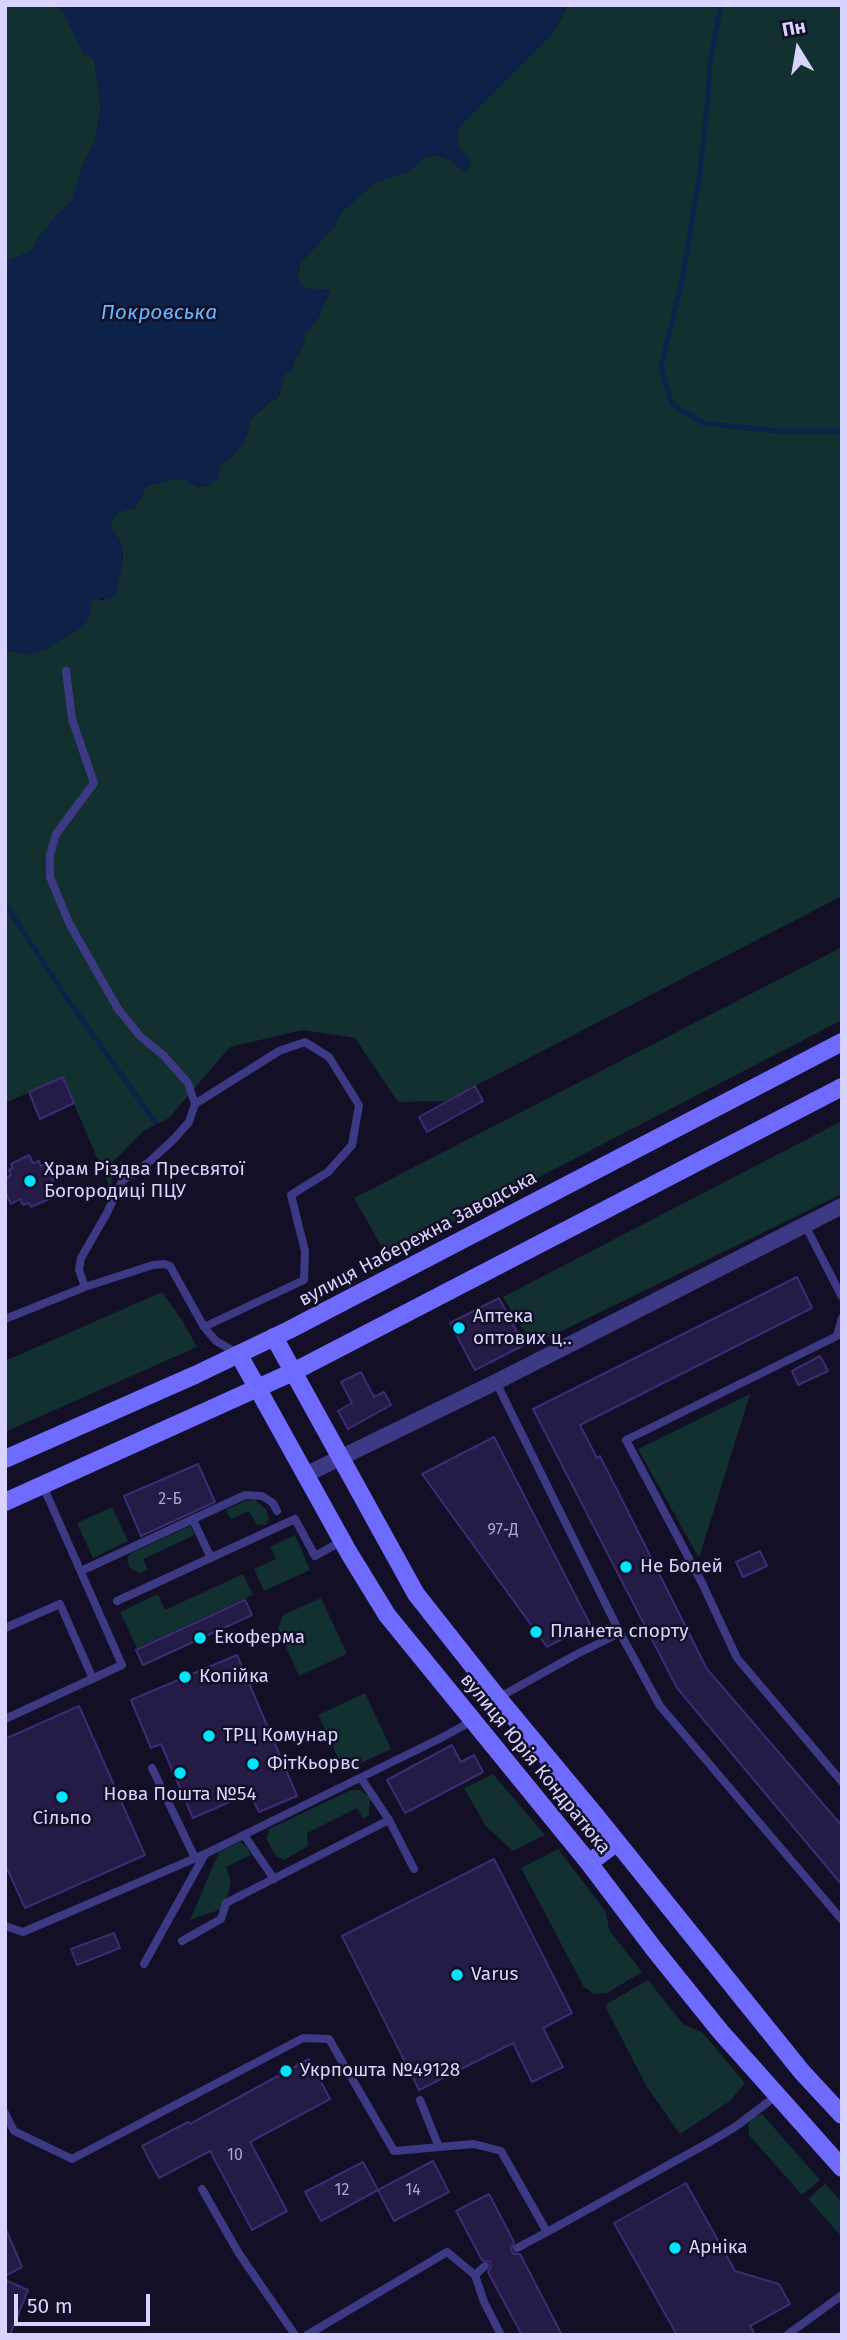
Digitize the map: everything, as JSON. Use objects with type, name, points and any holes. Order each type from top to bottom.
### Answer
[{"type":"main road","name":"вулиця Набережна Заводська","points":[[5,1459],[239,1355],[842,1042]]},
{"type":"main road","points":[[5,1502],[293,1372],[842,1087]]},
{"type":"main road","name":"вулиця Юрія Кондратюка","points":[[274,1337],[416,1594],[802,2072],[842,2115]]},
{"type":"main road","name":"вулиця Юрія Кондратюка","points":[[239,1355],[342,1541],[387,1615],[589,1863],[654,1949],[776,2096],[839,2159]]},
{"type":"main road","points":[[589,1863],[617,1842]]},
{"type":"street","points":[[305,1475],[842,1206]]},
{"type":"lane","points":[[66,671],[72,719],[94,783],[56,834],[50,855],[50,877],[69,923],[118,1009],[140,1036],[163,1055],[188,1083],[195,1104],[189,1122],[174,1139],[149,1162],[122,1181],[81,1258],[79,1270],[85,1287]]},
{"type":"lane","points":[[195,1104],[279,1051],[305,1042],[329,1056],[359,1105],[352,1145],[328,1172],[291,1195],[305,1251],[304,1280],[204,1327]]},
{"type":"lane","points":[[805,1226],[842,1297]]},
{"type":"lane","points":[[5,1319],[85,1287],[153,1265],[164,1264],[170,1266],[204,1327],[216,1341],[239,1355]]},
{"type":"lane","points":[[842,1318],[837,1336],[626,1440],[702,1583],[737,1658],[842,1782]]},
{"type":"lane","points":[[495,1382],[620,1633],[660,1706],[840,1914]]},
{"type":"lane","points":[[5,1719],[122,1665],[43,1486]]},
{"type":"lane","points":[[80,1571],[245,1495],[262,1496],[272,1503],[277,1511]]},
{"type":"lane","points":[[117,1601],[295,1519],[315,1556],[342,1541]]},
{"type":"lane","points":[[193,1520],[211,1558]]},
{"type":"lane","points":[[5,1628],[60,1604],[93,1679]]},
{"type":"lane","points":[[498,1698],[620,1633]]},
{"type":"lane","points":[[5,1926],[23,1932],[205,1854],[472,1721]]},
{"type":"lane","points":[[152,1768],[195,1858]]},
{"type":"lane","points":[[361,1778],[389,1820],[414,1869]]},
{"type":"lane","points":[[182,1941],[221,1919],[226,1903],[389,1820]]},
{"type":"lane","points":[[244,1835],[274,1879]]},
{"type":"lane","points":[[144,1964],[205,1854]]},
{"type":"lane","points":[[5,2113],[14,2131],[72,2159],[303,2038],[330,2039],[394,2151],[474,2144],[501,2151],[547,2232]]},
{"type":"lane","points":[[517,2248],[708,2143],[735,2127],[776,2096]]},
{"type":"lane","points":[[420,2100],[439,2147]]},
{"type":"lane","points":[[202,2189],[238,2252],[295,2335]]},
{"type":"lane","points":[[307,2335],[447,2252],[475,2275],[484,2302],[501,2335]]},
{"type":"lane","points":[[475,2275],[485,2266]]},
{"type":"lane","points":[[787,2335],[842,2295]]},
{"type":"green space","points":[[5,5],[54,5],[64,13],[94,59],[101,109],[95,141],[82,167],[73,200],[38,238],[32,251],[5,262]]},
{"type":"green space","points":[[568,5],[842,5],[842,896],[446,1101],[398,1102],[355,1038],[303,1030],[230,1047],[169,1118],[143,1131],[110,1165],[113,1195],[63,1078],[5,1103],[5,649],[13,652],[67,636],[76,631],[91,613],[90,602],[95,599],[104,600],[122,566],[123,556],[123,546],[112,529],[112,520],[119,512],[136,507],[146,486],[184,479],[198,487],[210,485],[221,463],[232,457],[246,436],[251,418],[280,394],[279,387],[286,372],[291,371],[295,356],[303,346],[304,334],[317,320],[330,290],[313,290],[300,286],[300,263],[333,228],[344,209],[375,183],[408,171],[426,157],[437,155],[448,159],[464,171],[468,156],[459,150],[459,127],[553,33]]},
{"type":"green space","points":[[842,947],[842,1020],[387,1256],[354,1198]]},
{"type":"green space","points":[[842,1121],[842,1194],[533,1345],[503,1297]]},
{"type":"green space","points":[[162,1292],[197,1347],[5,1432],[5,1361]]},
{"type":"green space","points":[[750,1394],[699,1558],[638,1449]]},
{"type":"green space","points":[[255,1500],[266,1509],[269,1518],[266,1525],[256,1524],[249,1511],[231,1519],[226,1510],[245,1501]]},
{"type":"green space","points":[[112,1507],[128,1541],[93,1558],[77,1523]]},
{"type":"green space","points":[[190,1526],[195,1535],[143,1559],[148,1570],[139,1573],[129,1567],[127,1557],[131,1553]]},
{"type":"green space","points":[[295,1535],[310,1570],[264,1591],[254,1569],[276,1559],[270,1547]]},
{"type":"green space","points":[[243,1574],[253,1595],[137,1648],[120,1612],[158,1594],[165,1610]]},
{"type":"green space","points":[[321,1598],[347,1654],[299,1676],[278,1629],[283,1615]]},
{"type":"green space","points":[[365,1693],[391,1749],[344,1771],[318,1715]]},
{"type":"green space","points":[[493,1774],[545,1835],[513,1851],[485,1825],[464,1788]]},
{"type":"green space","points":[[351,1790],[360,1790],[370,1798],[369,1815],[363,1819],[357,1808],[307,1833],[308,1846],[284,1860],[276,1856],[267,1840],[269,1829]]},
{"type":"green space","points":[[240,1842],[251,1855],[226,1867],[231,1882],[227,1897],[219,1910],[190,1920],[219,1852]]},
{"type":"green space","points":[[558,1849],[606,1912],[609,1930],[642,1972],[607,1993],[594,1994],[584,1987],[521,1868]]},
{"type":"green space","points":[[648,1980],[683,2024],[703,2033],[745,2083],[730,2101],[680,2134],[647,2087],[606,2008],[607,2004]]},
{"type":"green space","points":[[762,2114],[820,2180],[802,2195],[749,2135],[748,2124],[752,2117]]},
{"type":"green space","points":[[825,2184],[842,2202],[842,2237],[808,2199]]},
{"type":"water","name":"Покровська","points":[[54,5],[568,5],[553,33],[459,127],[457,139],[460,150],[468,156],[471,163],[469,170],[464,171],[448,159],[437,155],[426,157],[408,171],[375,183],[344,210],[333,228],[300,263],[298,276],[301,286],[313,290],[330,289],[317,320],[304,334],[305,341],[300,355],[295,356],[293,369],[286,372],[277,400],[269,402],[251,418],[244,443],[232,457],[221,463],[218,478],[210,485],[198,487],[183,479],[147,486],[136,507],[119,512],[112,520],[112,529],[123,546],[116,593],[112,598],[95,599],[91,602],[91,613],[86,623],[76,631],[49,648],[28,655],[5,649],[5,262],[32,251],[38,238],[72,200],[82,167],[95,141],[101,109],[94,60],[83,54],[64,13]]},
{"type":"building","points":[[63,1077],[74,1103],[40,1119],[29,1092]]},
{"type":"building","points":[[475,1086],[483,1101],[427,1132],[419,1117]]},
{"type":"building","name":"Храм Різдва Пресвятої Богородиці ПЦУ","points":[[29,1155],[33,1163],[39,1161],[41,1166],[46,1164],[55,1191],[49,1194],[51,1198],[31,1207],[29,1203],[23,1205],[20,1199],[11,1204],[5,1192],[5,1178],[11,1175],[11,1164]]},
{"type":"building","points":[[797,1277],[812,1308],[580,1425],[597,1458],[600,1456],[707,1669],[842,1826],[842,1885],[677,1688],[533,1409]]},
{"type":"building","points":[[499,1298],[524,1345],[475,1370],[450,1323]]},
{"type":"building","points":[[820,1356],[828,1371],[798,1385],[792,1371]]},
{"type":"building","points":[[361,1372],[374,1397],[384,1392],[391,1405],[348,1429],[338,1411],[352,1403],[341,1382]]},
{"type":"building","points":[[494,1437],[590,1624],[547,1647],[422,1474]]},
{"type":"building","points":[[198,1464],[215,1502],[141,1536],[124,1496]]},
{"type":"building","points":[[760,1551],[767,1566],[743,1577],[736,1562]]},
{"type":"building","points":[[245,1600],[252,1615],[143,1665],[136,1650]]},
{"type":"building","name":"ТРЦ Комунар","points":[[237,1655],[297,1796],[259,1812],[250,1793],[193,1818],[161,1744],[151,1748],[131,1700]]},
{"type":"building","name":"Сільпо","points":[[79,1706],[145,1855],[25,1908],[5,1864],[5,1739]]},
{"type":"building","points":[[452,1745],[461,1762],[474,1755],[483,1772],[405,1813],[387,1780]]},
{"type":"building","name":"Varus","points":[[494,1859],[572,2013],[543,2028],[563,2067],[532,2082],[513,2043],[419,2090],[342,1936]]},
{"type":"building","points":[[114,1933],[120,1948],[77,1965],[71,1949]]},
{"type":"building","points":[[309,2059],[330,2099],[250,2142],[287,2211],[252,2230],[210,2151],[159,2178],[142,2146],[188,2122],[190,2124]]},
{"type":"building","points":[[433,2161],[449,2192],[394,2221],[378,2190]]},
{"type":"building","points":[[363,2162],[378,2190],[321,2221],[305,2192]]},
{"type":"building","name":"Арніка","points":[[686,2183],[735,2271],[779,2284],[790,2304],[750,2326],[755,2335],[677,2335],[614,2223]]},
{"type":"building","points":[[489,2194],[514,2242],[511,2250],[514,2254],[520,2254],[562,2335],[522,2335],[488,2272],[490,2262],[482,2260],[456,2211]]},
{"type":"building","points":[[5,2227],[22,2267],[5,2276]]},
{"type":"building","points":[[5,2280],[28,2290],[10,2335],[5,2335]]},
{"type":"waterway","points":[[699,181],[710,61],[721,5]]},
{"type":"waterway","points":[[698,184],[683,276],[661,367],[672,404],[703,423],[775,431],[842,431]]},
{"type":"waterway","points":[[5,904],[69,1001],[155,1122]]},
{"type":"place","name":"Храм Різдва Пресвятої Богородиці ПЦУ","points":[[30,1181]]},
{"type":"place","name":"Аптека оптових ц‥","points":[[459,1328]]},
{"type":"place","name":"Не Болей","points":[[626,1567]]},
{"type":"place","name":"Планета спорту","points":[[536,1632]]},
{"type":"place","name":"Екоферма","points":[[200,1638]]},
{"type":"place","name":"Копійка","points":[[185,1677]]},
{"type":"place","name":"ТРЦ Комунар","points":[[209,1736]]},
{"type":"place","name":"ФiтКьорвс","points":[[253,1764]]},
{"type":"place","name":"Нова Пошта №54","points":[[180,1773]]},
{"type":"place","name":"Сільпо","points":[[62,1797]]},
{"type":"place","name":"Varus","points":[[457,1975]]},
{"type":"place","name":"Укрпошта №49128","points":[[286,2071]]},
{"type":"place","name":"Арніка","points":[[675,2248]]}]
